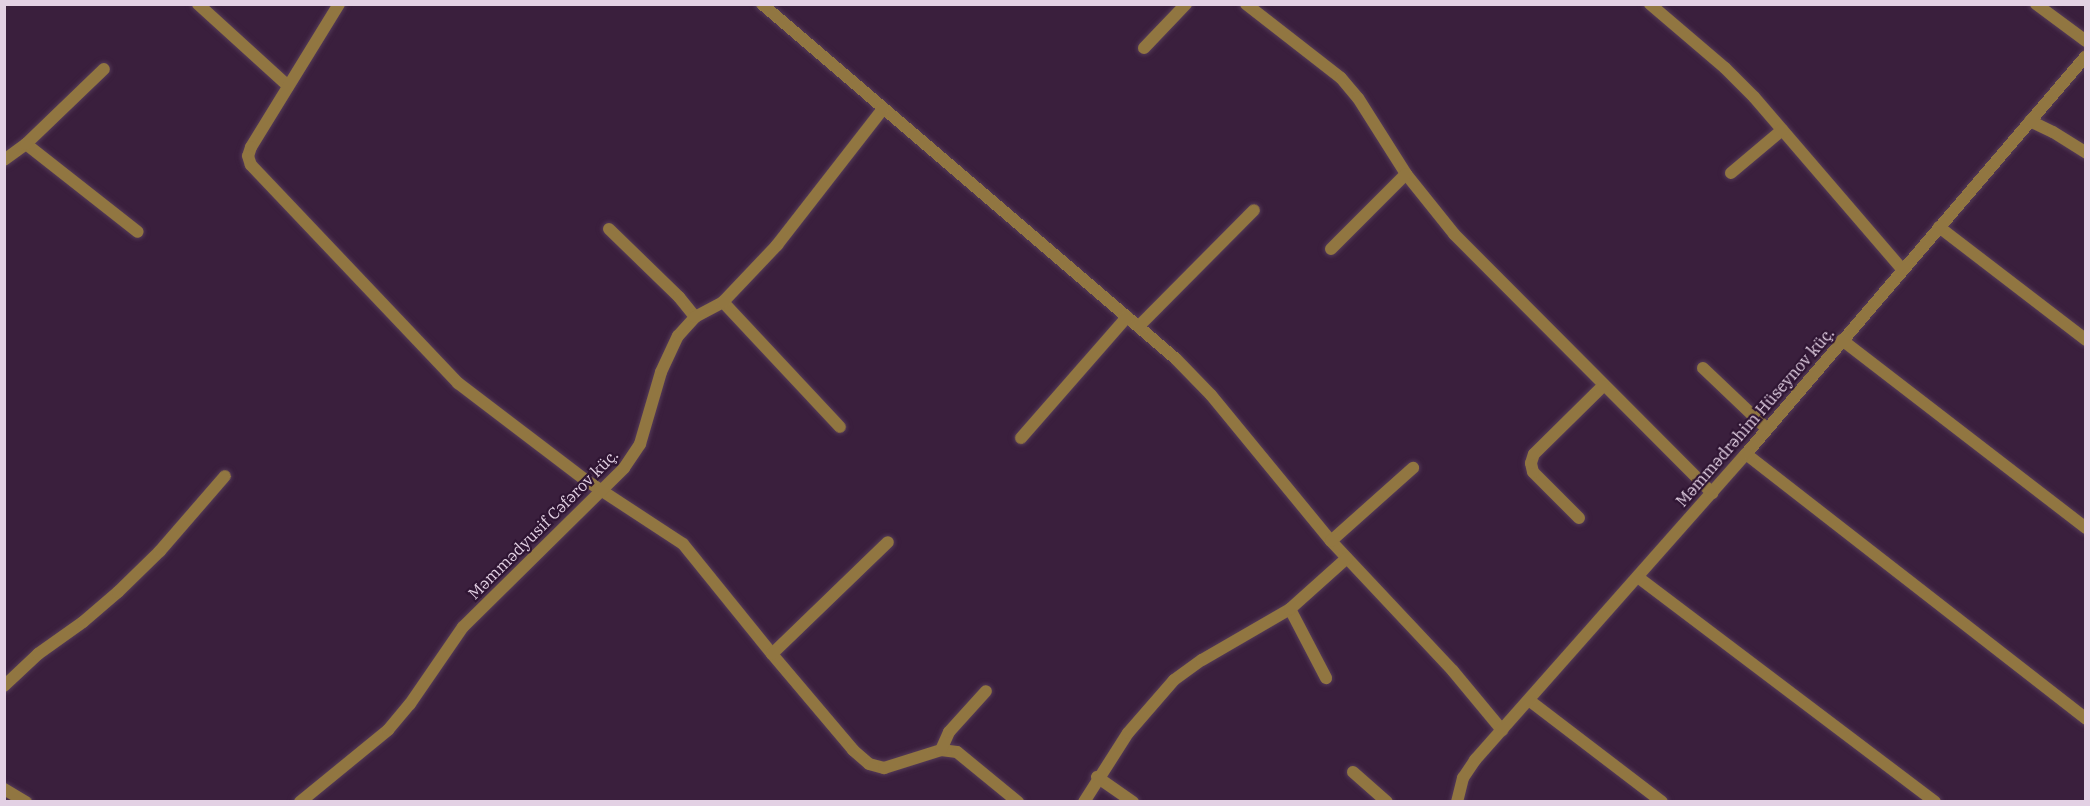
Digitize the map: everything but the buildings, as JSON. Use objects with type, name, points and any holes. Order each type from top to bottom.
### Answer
[{"type":"street","points":[[198,4],[288,86]]},
{"type":"street","points":[[339,4],[251,147],[248,156],[251,165],[458,383],[602,491],[683,543],[772,654],[853,750],[869,764],[884,768],[941,750],[957,752],[970,759],[1018,801]]},
{"type":"street","points":[[762,4],[1176,359],[1211,395],[1331,542],[1454,671],[1502,730]]},
{"type":"street","points":[[1144,48],[1186,4]]},
{"type":"street","points":[[1246,4],[1341,78],[1358,98],[1406,174],[1454,234],[1712,493]]},
{"type":"street","points":[[1650,4],[1725,68],[1903,270]]},
{"type":"street","points":[[2036,4],[2085,40]]},
{"type":"street","name":"Məmmədrəhim Hüseynov küç.","points":[[1457,801],[1463,778],[1502,730],[1746,454],[2085,56]]},
{"type":"street","points":[[4,160],[26,144],[104,69]]},
{"type":"street","name":"Məmmədyusif Cəfərov küç.","points":[[300,801],[388,730],[410,704],[463,627],[602,491],[633,457],[640,444],[668,355],[678,336],[695,317],[723,303],[777,245],[883,109]]},
{"type":"street","points":[[2030,122],[2062,137],[2085,153]]},
{"type":"street","points":[[1731,173],[1782,130]]},
{"type":"street","points":[[26,144],[138,232]]},
{"type":"street","points":[[1331,249],[1406,174]]},
{"type":"street","points":[[1138,326],[1254,210]]},
{"type":"street","points":[[1939,227],[2085,340]]},
{"type":"street","points":[[609,229],[679,297],[695,317]]},
{"type":"street","points":[[723,303],[840,427]]},
{"type":"street","points":[[1021,438],[1127,317]]},
{"type":"street","points":[[1842,340],[2085,528]]},
{"type":"street","points":[[1702,368],[1767,429]]},
{"type":"street","points":[[1579,518],[1533,472],[1531,463],[1534,454],[1603,386]]},
{"type":"street","points":[[1746,454],[2085,719]]},
{"type":"street","points":[[1331,542],[1413,468]]},
{"type":"street","points":[[4,686],[38,654],[83,622],[118,592],[160,551],[225,476]]},
{"type":"street","points":[[772,654],[888,542]]},
{"type":"street","points":[[1084,801],[1097,777],[1140,718],[1174,680],[1202,660],[1290,609],[1347,558]]},
{"type":"street","points":[[1638,578],[1935,801]]},
{"type":"street","points":[[1290,609],[1326,678]]},
{"type":"street","points":[[941,750],[949,732],[986,691]]},
{"type":"street","points":[[1530,701],[1662,801]]},
{"type":"street","points":[[1353,772],[1387,801]]},
{"type":"street","points":[[1097,777],[1133,801]]},
{"type":"street","points":[[5,791],[26,801]]}]
